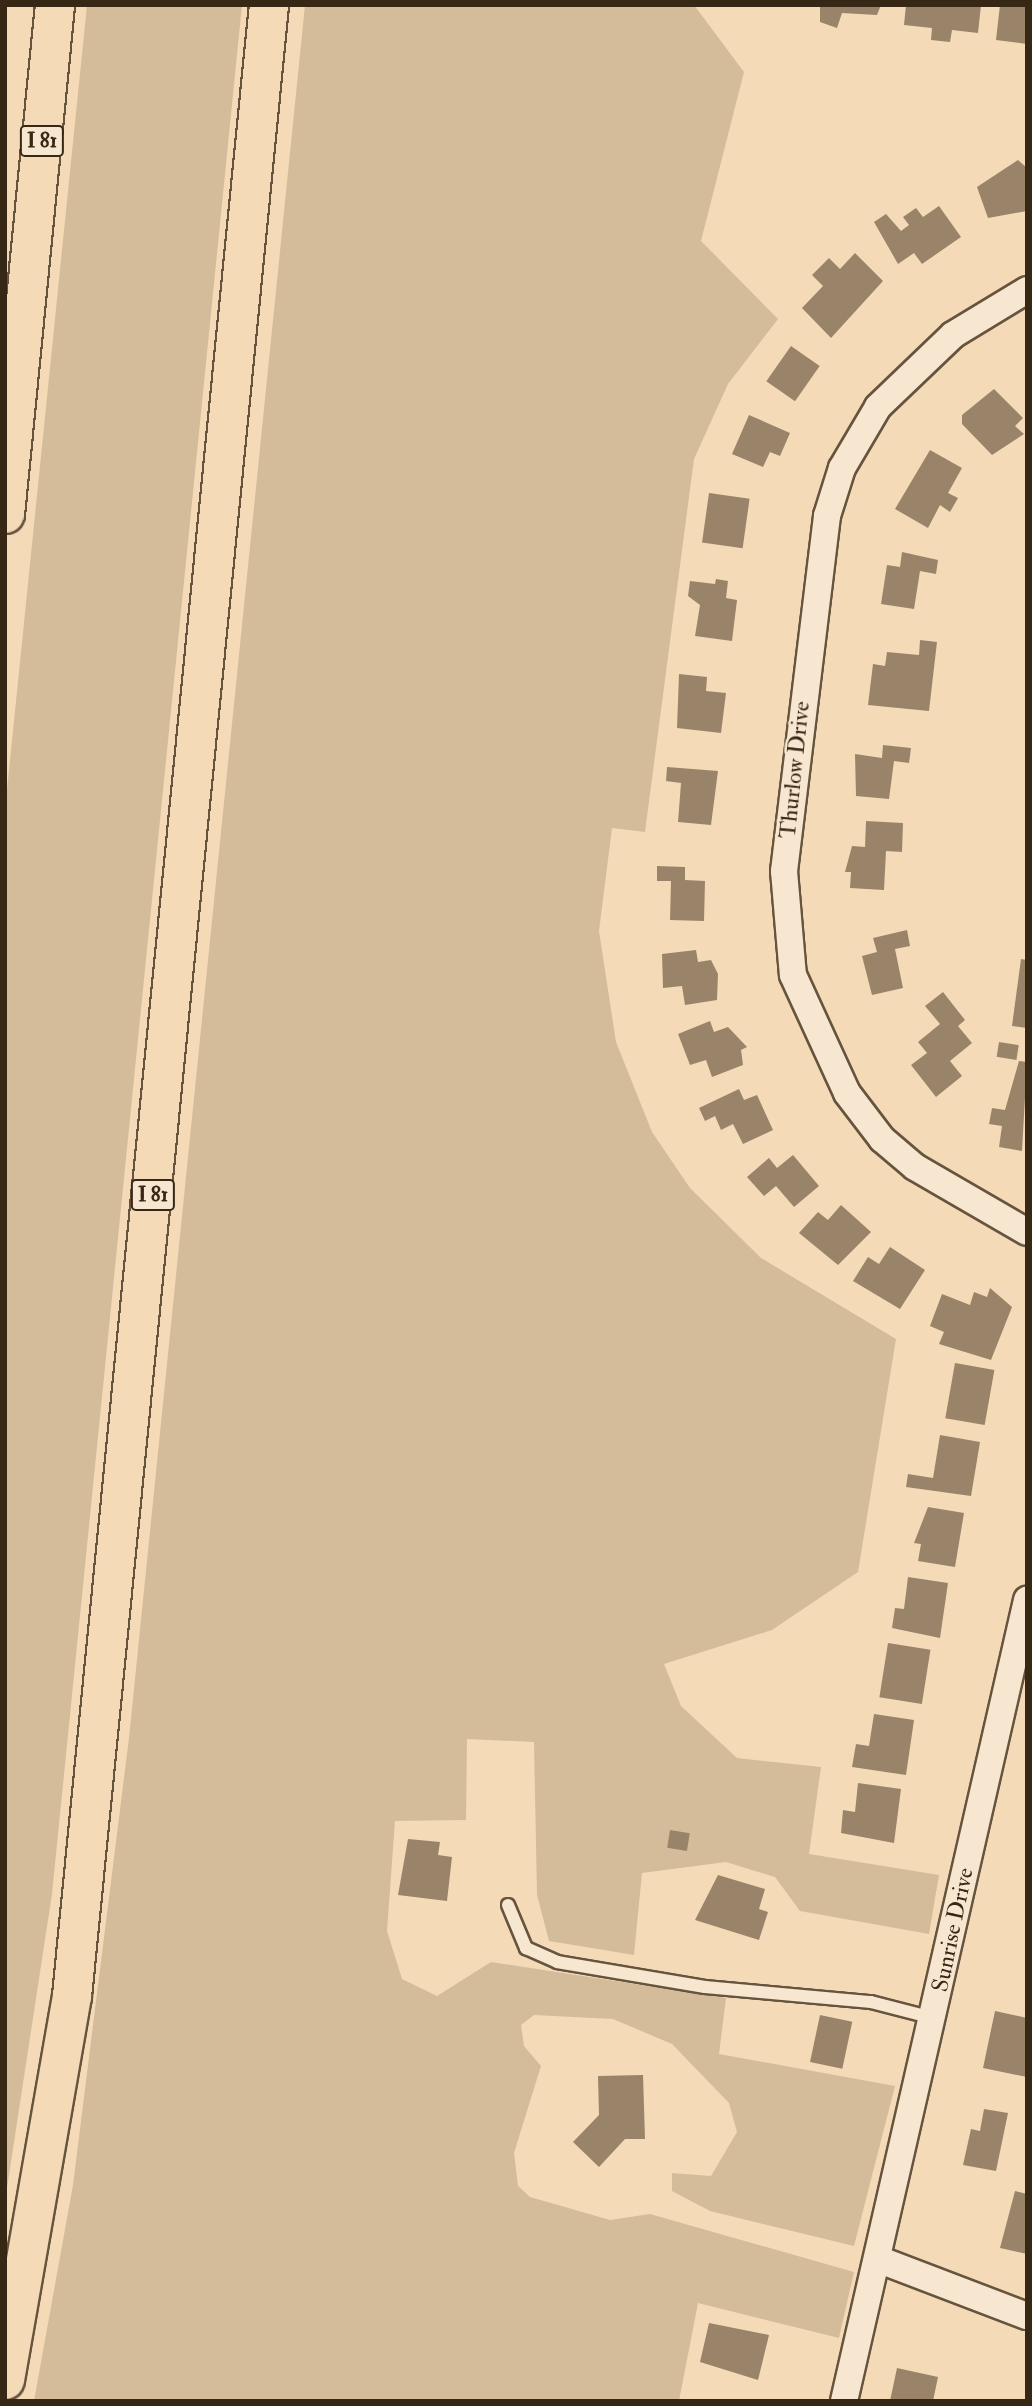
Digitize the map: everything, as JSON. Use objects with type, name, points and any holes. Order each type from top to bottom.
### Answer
[{"type":"highway","name":"I 81","points":[[5,514],[55,5]]},
{"type":"highway","name":"I 81","points":[[5,2380],[72,1996],[269,5]]},
{"type":"street","name":"Thurlow Drive","points":[[1027,290],[953,335],[878,407],[842,468],[827,516],[784,871],[793,975],[847,1093],[882,1139],[915,1167],[1027,1232]]},
{"type":"street","name":"Sunrise Drive","points":[[844,2401],[880,2260],[1027,1600]]},
{"type":"street","points":[[880,2260],[1027,2316]]},
{"type":"lane","points":[[508,1905],[526,1948],[557,1962],[705,1987],[871,2002],[934,2018]]},
{"type":"shaded area","points":[[87,5],[242,5],[52,1894],[5,2201],[5,809]]},
{"type":"shaded area","points":[[305,5],[694,5],[744,72],[701,241],[778,319],[728,384],[694,459],[645,832],[612,828],[599,931],[616,1042],[652,1132],[690,1188],[761,1258],[896,1339],[858,1572],[772,1630],[664,1664],[681,1706],[737,1758],[821,1767],[809,1854],[939,1875],[929,1934],[800,1911],[775,1877],[726,1862],[642,1873],[634,1955],[549,1941],[537,1895],[534,1742],[467,1739],[466,1820],[395,1821],[387,1931],[402,1979],[437,1996],[491,1962],[726,1998],[719,2054],[895,2086],[854,2246],[710,2211],[672,2191],[672,2173],[711,2176],[737,2132],[729,2103],[672,2044],[613,2019],[534,2015],[521,2025],[524,2046],[541,2066],[514,2153],[518,2186],[530,2197],[610,2220],[650,2214],[854,2272],[839,2338],[698,2303],[679,2401],[34,2401],[73,2185],[129,1738]]},
{"type":"building","points":[[820,5],[881,5],[877,15],[842,13],[837,28],[820,22]]},
{"type":"building","points":[[906,5],[981,5],[978,33],[952,30],[950,42],[931,40],[932,28],[904,25]]},
{"type":"building","points":[[1000,5],[1027,5],[1027,44],[996,40]]},
{"type":"building","points":[[1018,160],[1027,168],[1027,211],[988,218],[977,187]]},
{"type":"building","points":[[939,206],[961,237],[922,264],[914,253],[898,264],[874,222],[886,214],[901,231],[909,225],[903,217],[916,208],[923,217]]},
{"type":"building","points":[[855,253],[883,281],[831,338],[802,308],[823,286],[812,275],[829,258],[840,269]]},
{"type":"building","points":[[791,346],[820,366],[795,401],[766,381]]},
{"type":"building","points":[[994,389],[1023,418],[1015,426],[1024,434],[992,455],[962,424],[962,415]]},
{"type":"building","points":[[749,415],[790,433],[780,456],[770,452],[763,467],[732,454]]},
{"type":"building","points":[[930,450],[962,468],[948,493],[958,498],[950,512],[940,505],[928,528],[895,509]]},
{"type":"building","points":[[709,493],[750,499],[743,548],[702,543]]},
{"type":"building","points":[[902,552],[938,560],[936,574],[920,571],[914,609],[881,604],[887,565],[900,567]]},
{"type":"building","points":[[716,579],[728,581],[726,598],[737,600],[732,641],[695,636],[700,605],[688,596],[690,581],[715,584]]},
{"type":"building","points":[[920,640],[937,642],[929,711],[868,705],[873,664],[885,666],[887,652],[919,655]]},
{"type":"building","points":[[679,674],[707,677],[706,691],[726,693],[721,733],[677,728]]},
{"type":"building","points":[[883,745],[911,748],[909,763],[894,761],[889,799],[856,796],[855,754],[882,758]]},
{"type":"building","points":[[667,767],[718,771],[711,825],[678,822],[681,783],[666,781]]},
{"type":"building","points":[[866,821],[903,823],[902,852],[886,851],[884,890],[850,888],[851,872],[845,872],[852,846],[865,847]]},
{"type":"building","points":[[657,866],[685,867],[685,880],[705,881],[704,921],[670,920],[671,881],[657,881]]},
{"type":"building","points":[[907,930],[910,946],[895,949],[903,988],[872,995],[862,956],[877,952],[873,938]]},
{"type":"building","points":[[696,950],[698,962],[711,960],[718,974],[717,1000],[685,1005],[682,986],[663,988],[662,954]]},
{"type":"building","points":[[1021,959],[1027,960],[1027,1028],[1012,1026]]},
{"type":"building","points":[[943,992],[965,1020],[958,1026],[972,1043],[950,1061],[962,1076],[936,1097],[911,1065],[927,1053],[918,1042],[940,1024],[925,1006]]},
{"type":"building","points":[[710,1021],[714,1032],[728,1027],[747,1047],[741,1050],[743,1065],[712,1077],[706,1060],[690,1065],[678,1034]]},
{"type":"building","points":[[999,1042],[1019,1045],[1016,1060],[997,1057]]},
{"type":"building","points":[[1019,1061],[1027,1062],[1022,1151],[999,1147],[1002,1126],[989,1124],[992,1108],[1005,1110]]},
{"type":"building","points":[[739,1089],[744,1100],[757,1095],[773,1130],[743,1144],[733,1124],[721,1130],[715,1116],[705,1121],[699,1108]]},
{"type":"building","points":[[793,1155],[819,1186],[794,1207],[776,1186],[764,1196],[747,1177],[769,1158],[777,1168]]},
{"type":"building","points":[[841,1205],[871,1232],[838,1265],[799,1233],[818,1212],[828,1220]]},
{"type":"building","points":[[890,1247],[925,1270],[900,1309],[853,1281],[868,1257],[879,1264]]},
{"type":"building","points":[[990,1288],[1012,1307],[991,1360],[939,1344],[944,1332],[930,1326],[942,1294],[970,1305],[974,1292],[987,1297]]},
{"type":"building","points":[[955,1363],[994,1370],[985,1425],[945,1418]]},
{"type":"building","points":[[940,1435],[980,1442],[971,1496],[906,1487],[908,1474],[933,1478]]},
{"type":"building","points":[[928,1507],[964,1513],[955,1567],[918,1561],[921,1544],[914,1543]]},
{"type":"building","points":[[908,1577],[948,1583],[940,1638],[892,1628],[895,1608],[904,1609]]},
{"type":"building","points":[[888,1643],[930,1650],[922,1704],[879,1697]]},
{"type":"building","points":[[874,1714],[914,1720],[906,1775],[852,1767],[856,1744],[869,1746]]},
{"type":"building","points":[[858,1783],[901,1789],[894,1843],[841,1833],[843,1810],[855,1812]]},
{"type":"building","points":[[670,1830],[690,1833],[687,1851],[667,1848]]},
{"type":"building","points":[[408,1839],[440,1842],[438,1855],[452,1857],[447,1901],[398,1895]]},
{"type":"building","points":[[718,1875],[765,1889],[759,1909],[768,1912],[759,1940],[695,1920]]},
{"type":"building","points":[[995,2011],[1027,2018],[1027,2077],[983,2068]]},
{"type":"building","points":[[820,2015],[852,2022],[842,2069],[810,2062]]},
{"type":"building","points":[[643,2075],[645,2139],[625,2139],[599,2167],[573,2142],[599,2115],[598,2076]]},
{"type":"building","points":[[984,2109],[1008,2113],[996,2171],[963,2165],[971,2129],[980,2131]]},
{"type":"building","points":[[1015,2191],[1027,2194],[1027,2254],[1000,2248]]},
{"type":"building","points":[[709,2323],[769,2335],[758,2380],[700,2362]]},
{"type":"building","points":[[897,2368],[938,2377],[933,2401],[890,2401]]}]
